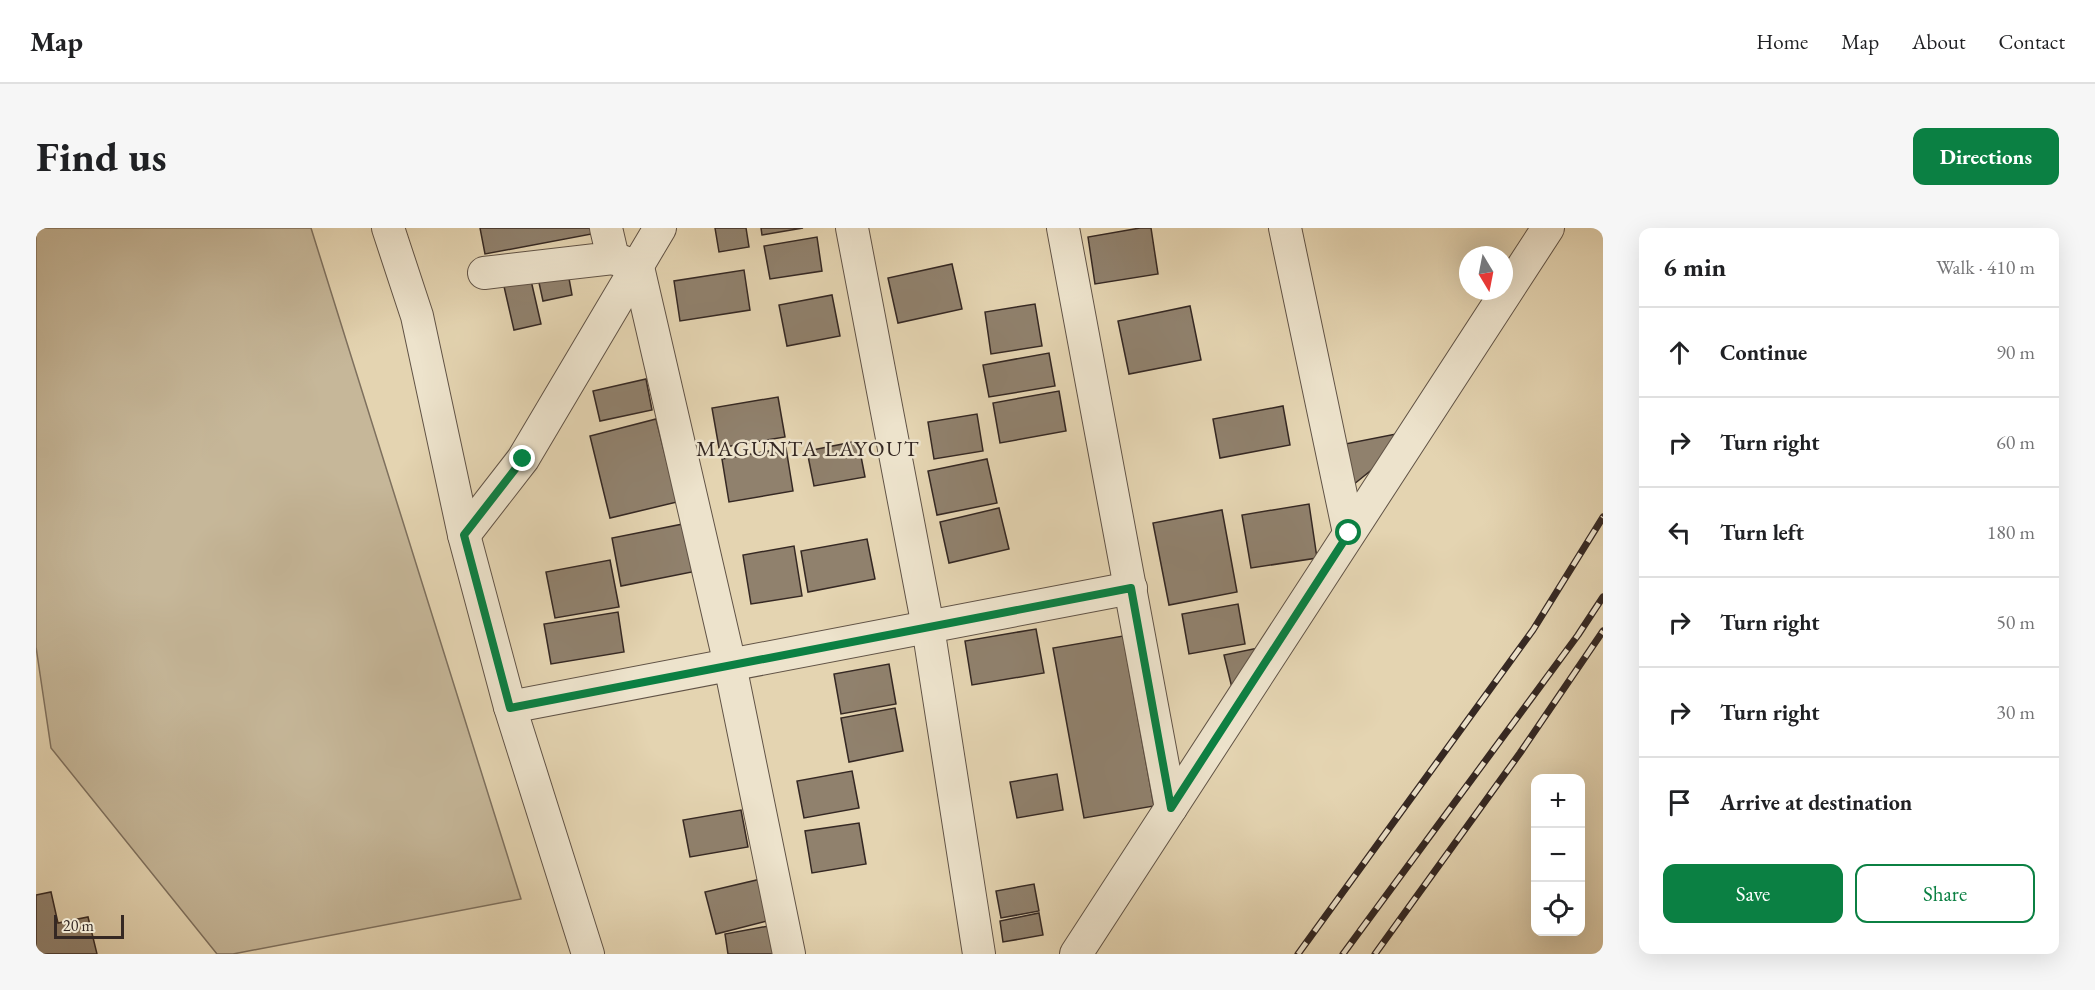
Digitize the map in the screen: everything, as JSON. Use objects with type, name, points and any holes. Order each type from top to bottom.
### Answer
[{"type":"street","points":[[388,228],[417,316],[464,535],[510,708],[588,954]]},
{"type":"street","points":[[484,273],[619,251],[660,228]]},
{"type":"street","points":[[852,228],[928,627],[979,954]]},
{"type":"street","points":[[1064,228],[1171,808]]},
{"type":"street","points":[[1285,228],[1349,533]]},
{"type":"street","points":[[1076,954],[1548,228]]},
{"type":"street","points":[[464,535],[523,459],[619,251]]},
{"type":"street","points":[[619,251],[730,665],[789,954]]},
{"type":"street","points":[[510,708],[1131,588]]},
{"type":"shaded area","points":[[36,228],[311,228],[521,899],[233,954],[217,954],[51,748],[36,647]]},
{"type":"building","points":[[480,228],[596,228],[597,233],[485,254]]},
{"type":"building","points":[[715,228],[746,228],[749,247],[719,252]]},
{"type":"building","points":[[761,228],[803,228],[762,235]]},
{"type":"building","points":[[1151,228],[1158,274],[1095,284],[1088,237]]},
{"type":"building","points":[[817,237],[822,271],[770,279],[764,246]]},
{"type":"building","points":[[952,264],[962,309],[898,323],[888,278]]},
{"type":"building","points":[[744,270],[750,310],[680,321],[674,281]]},
{"type":"building","points":[[568,273],[572,295],[543,301],[538,278]]},
{"type":"building","points":[[530,276],[541,324],[514,330],[503,282]]},
{"type":"building","points":[[832,295],[840,336],[787,346],[779,305]]},
{"type":"building","points":[[1035,304],[1042,346],[991,354],[985,312]]},
{"type":"building","points":[[1190,306],[1201,360],[1129,374],[1118,321]]},
{"type":"building","points":[[1049,353],[1055,386],[989,397],[983,365]]},
{"type":"building","points":[[646,379],[652,410],[600,421],[593,391]]},
{"type":"building","points":[[1059,391],[1066,431],[1000,443],[993,403]]},
{"type":"building","points":[[778,397],[785,437],[719,448],[712,408]]},
{"type":"building","points":[[1283,406],[1290,445],[1220,458],[1213,419]]},
{"type":"building","points":[[977,414],[983,451],[934,459],[928,422]]},
{"type":"building","points":[[656,419],[677,502],[610,518],[590,436]]},
{"type":"building","points":[[1396,434],[1380,463],[1353,485],[1345,444]]},
{"type":"building","points":[[858,441],[865,477],[814,486],[807,451]]},
{"type":"building","points":[[786,448],[793,491],[729,502],[722,459]]},
{"type":"building","points":[[987,459],[997,503],[937,515],[928,471]]},
{"type":"building","points":[[1309,504],[1317,558],[1251,568],[1242,515]]},
{"type":"building","points":[[999,508],[1009,549],[949,563],[940,522]]},
{"type":"building","points":[[1222,510],[1237,592],[1169,605],[1153,523]]},
{"type":"building","points":[[688,523],[697,571],[621,586],[612,538]]},
{"type":"building","points":[[867,539],[875,579],[808,592],[801,551]]},
{"type":"building","points":[[794,546],[802,596],[751,604],[743,555]]},
{"type":"building","points":[[610,560],[619,607],[555,618],[546,572]]},
{"type":"building","points":[[1238,604],[1245,644],[1189,654],[1182,614]]},
{"type":"building","points":[[618,612],[624,652],[551,664],[544,624]]},
{"type":"building","points":[[1036,629],[1044,673],[972,685],[965,641]]},
{"type":"building","points":[[1123,636],[1154,806],[1084,818],[1053,648]]},
{"type":"building","points":[[1258,648],[1234,696],[1224,655]]},
{"type":"building","points":[[889,664],[896,704],[841,714],[834,674]]},
{"type":"building","points":[[895,708],[903,751],[849,762],[841,718]]},
{"type":"building","points":[[852,771],[859,808],[804,818],[797,781]]},
{"type":"building","points":[[1057,774],[1063,810],[1017,818],[1010,782]]},
{"type":"building","points":[[741,810],[748,847],[690,857],[683,820]]},
{"type":"building","points":[[859,823],[866,864],[812,873],[805,831]]},
{"type":"building","points":[[761,879],[771,920],[716,934],[705,892]]},
{"type":"building","points":[[1034,884],[1039,911],[1001,918],[996,891]]},
{"type":"building","points":[[51,892],[58,923],[88,917],[97,954],[36,954],[36,895]]},
{"type":"building","points":[[1039,913],[1043,935],[1003,942],[1000,921]]},
{"type":"building","points":[[774,925],[779,954],[728,954],[725,934]]},
{"type":"railway","points":[[1298,954],[1533,630],[1603,517]]},
{"type":"railway","points":[[1343,954],[1578,635],[1603,597]]},
{"type":"railway","points":[[1375,954],[1520,753],[1603,631]]},
{"type":"district","name":"MAGUNTA LAYOUT","points":[[808,448]]},
{"type":"route","points":[[523,459],[464,535],[510,708],[1131,588],[1171,808],[1349,533]]}]
